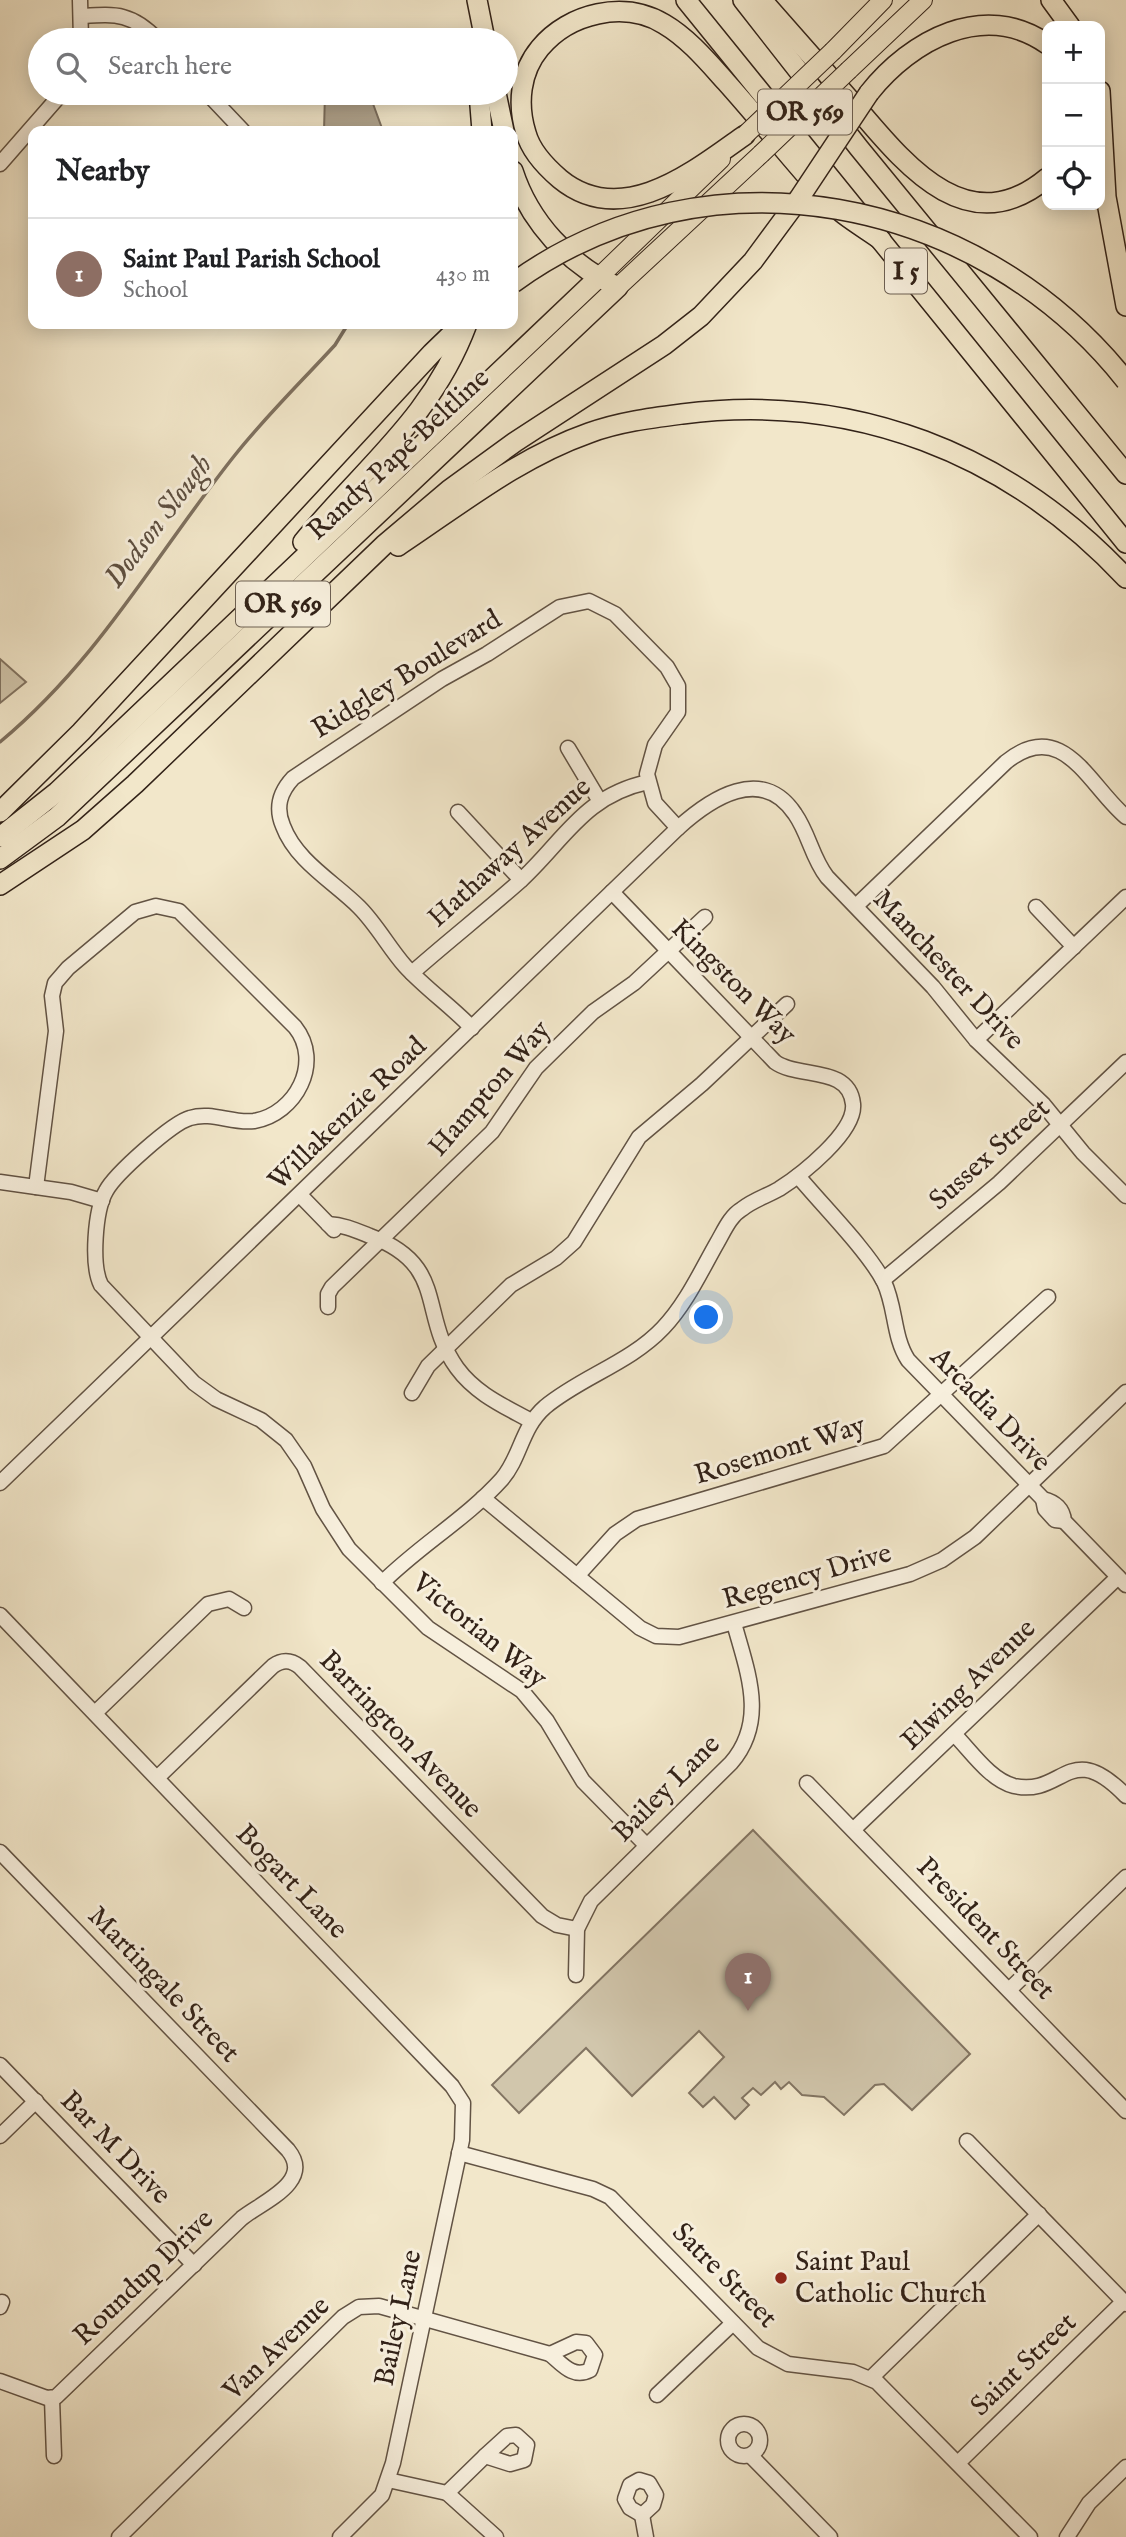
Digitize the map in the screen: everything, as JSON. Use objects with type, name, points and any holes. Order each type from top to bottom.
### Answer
[{"type":"highway","points":[[472,0],[474,28]]},
{"type":"highway","points":[[477,0],[483,28]]},
{"type":"highway","name":"I 5","points":[[685,0],[1126,543]]},
{"type":"highway","name":"I 5","points":[[743,0],[859,148],[1126,474]]},
{"type":"highway","points":[[762,0],[894,152],[936,188],[970,201],[995,201],[1014,198],[1042,181]]},
{"type":"highway","points":[[1051,0],[1066,21]]},
{"type":"highway","points":[[1061,0],[1074,21]]},
{"type":"highway","points":[[745,135],[690,174],[659,191],[631,198],[602,197],[569,186],[544,165],[527,138],[520,102],[525,74],[540,47],[566,25],[586,16],[630,11],[664,23],[707,61],[829,201],[881,240]]},
{"type":"highway","points":[[0,886],[83,830],[405,526],[471,473],[646,358],[701,316],[753,261],[798,200],[869,93],[905,53],[940,30],[971,20],[1002,21],[1032,32],[1042,40]]},
{"type":"highway","points":[[480,105],[482,126]]},
{"type":"highway","points":[[498,105],[502,126]]},
{"type":"highway","points":[[1104,147],[1107,197],[1126,306]]},
{"type":"highway","points":[[518,187],[538,221],[579,265],[618,287]]},
{"type":"highway","points":[[518,280],[570,249],[658,217],[716,206],[757,203],[837,208],[925,232],[1000,267],[1065,316],[1126,381]]},
{"type":"highway","name":"Randy Papé Beltline","points":[[0,837],[57,792],[598,278]]},
{"type":"highway","name":"Randy Papé Beltline","points":[[0,859],[57,817],[618,287]]},
{"type":"highway","points":[[0,812],[81,732],[383,405],[460,329]]},
{"type":"highway","points":[[278,581],[304,540],[407,429],[435,391],[463,329]]},
{"type":"highway","points":[[356,574],[474,492],[526,462],[590,433],[634,421],[739,409],[807,412],[858,421],[960,454],[1023,489],[1076,528],[1126,578]]},
{"type":"main road","name":"Randy Papé Beltline","points":[[598,278],[883,0]]},
{"type":"main road","name":"Randy Papé Beltline","points":[[618,287],[923,0]]},
{"type":"street","points":[[79,0],[83,16],[82,28]]},
{"type":"street","points":[[83,16],[120,14],[144,28]]},
{"type":"street","points":[[33,126],[52,105]]},
{"type":"street","points":[[218,105],[238,126]]},
{"type":"street","points":[[0,164],[28,132]]},
{"type":"street","name":"Ridgley Boulevard","points":[[279,806],[284,789],[304,769],[552,611],[582,601],[597,602],[615,614],[667,667],[678,686],[678,712],[652,752],[648,782]]},
{"type":"street","points":[[856,906],[1006,762],[1027,750],[1049,747],[1068,754],[1104,798],[1126,817]]},
{"type":"street","points":[[568,748],[599,800]]},
{"type":"street","points":[[648,782],[655,803],[678,828]]},
{"type":"street","name":"Hathaway Avenue","points":[[412,973],[521,880],[575,821],[599,800],[648,782]]},
{"type":"street","name":"Willakenzie Road","points":[[3,1475],[151,1339],[678,828],[707,803],[738,789]]},
{"type":"street","name":"Manchester Drive","points":[[738,789],[763,791],[788,805],[800,823],[816,862],[933,987],[976,1040],[1024,1085],[1083,1153],[1126,1196]]},
{"type":"street","points":[[263,804],[279,806],[283,827],[293,844],[363,911],[412,973],[472,1028]]},
{"type":"street","points":[[458,813],[521,880]]},
{"type":"street","name":"Kingston Way","points":[[531,1421],[553,1401],[656,1335],[676,1312],[734,1215],[798,1176],[845,1129],[860,1103],[839,1081],[830,1076],[784,1068],[612,892]]},
{"type":"street","points":[[976,1040],[1126,897]]},
{"type":"street","name":"Victorian Way","points":[[36,1187],[56,1031],[52,996],[55,984],[68,968],[135,912],[148,907],[171,908],[189,918],[295,1027],[306,1045],[307,1069],[302,1084],[291,1098],[263,1118],[241,1121],[207,1115],[176,1124],[108,1187],[102,1201],[94,1255],[97,1278],[105,1291],[201,1389],[261,1420],[286,1440],[304,1465],[337,1534],[428,1628],[522,1691],[550,1726],[583,1781],[646,1845]]},
{"type":"street","points":[[1036,907],[1074,947]]},
{"type":"street","name":"Hampton Way","points":[[328,1307],[330,1291],[376,1237],[492,1132],[536,1068],[593,1012],[630,986],[705,916]]},
{"type":"street","points":[[412,1393],[424,1371],[516,1280],[568,1248],[639,1137],[787,1004]]},
{"type":"street","name":"Sussex Street","points":[[883,1280],[999,1183],[1126,1062]]},
{"type":"street","name":"Arcadia Drive","points":[[798,1176],[883,1280],[904,1355],[1043,1499],[1052,1502],[1063,1513],[1064,1521],[1122,1581]]},
{"type":"street","points":[[0,1182],[102,1201]]},
{"type":"street","points":[[300,1195],[338,1232],[356,1238],[376,1237],[404,1253],[421,1271],[446,1349],[477,1389],[531,1421],[507,1473],[456,1524],[411,1554],[382,1583]]},
{"type":"street","name":"Rosemont Way","points":[[577,1576],[615,1534],[638,1519],[875,1450],[899,1435],[1048,1297]]},
{"type":"street","name":"Regency Drive","points":[[482,1498],[634,1623],[656,1636],[679,1637],[930,1566],[975,1537],[1126,1392]]},
{"type":"street","name":"Elwing Avenue","points":[[854,1829],[1122,1581]]},
{"type":"street","points":[[95,1713],[208,1604],[229,1599],[244,1608]]},
{"type":"street","name":"Bogart Lane","points":[[0,1615],[452,2086]]},
{"type":"street","name":"Bailey Lane","points":[[576,1975],[577,1928],[590,1900],[731,1763],[748,1736],[753,1714],[752,1694],[734,1623]]},
{"type":"street","name":"Barrington Avenue","points":[[158,1777],[284,1658],[300,1667],[541,1916],[557,1925],[577,1928]]},
{"type":"street","points":[[954,1734],[995,1776],[1013,1786],[1038,1785],[1065,1772],[1084,1769],[1103,1775],[1126,1796]]},
{"type":"street","name":"President Street","points":[[807,1783],[1126,2111]]},
{"type":"street","name":"Martingale Street","points":[[0,1852],[291,2153]]},
{"type":"street","points":[[1010,1989],[1126,1877]]},
{"type":"street","name":"Bar M Drive","points":[[0,2065],[194,2265]]},
{"type":"street","name":"Bailey Lane","points":[[340,2537],[374,2504],[388,2480],[460,2153],[464,2110],[452,2086]]},
{"type":"street","points":[[0,2136],[36,2101]]},
{"type":"street","points":[[967,2141],[1125,2302]]},
{"type":"street","name":"Roundup Drive","points":[[52,2399],[242,2218],[267,2203],[293,2179],[296,2164],[291,2153]]},
{"type":"street","name":"Satre Street","points":[[460,2153],[593,2189],[610,2197],[758,2348],[788,2364],[840,2370],[871,2378]]},
{"type":"street","points":[[1030,2537],[871,2378],[1039,2214]]},
{"type":"street","name":"Saint Street","points":[[958,2463],[1125,2302]]},
{"type":"street","name":"Van Avenue","points":[[119,2537],[353,2309],[379,2306],[550,2354]]},
{"type":"street","points":[[657,2395],[733,2323]]},
{"type":"street","points":[[0,2382],[52,2399],[54,2456]]},
{"type":"street","points":[[447,2493],[485,2456]]},
{"type":"street","points":[[751,2456],[830,2537]]},
{"type":"street","points":[[1067,2537],[1089,2503],[1126,2467]]},
{"type":"street","points":[[388,2480],[447,2493],[496,2537]]},
{"type":"street","points":[[642,2515],[646,2537]]},
{"type":"shaded area","points":[[325,105],[373,105],[381,126],[324,126]]},
{"type":"shaded area","points":[[0,659],[26,682],[0,703]]},
{"type":"shaded area","points":[[753,1830],[970,2054],[912,2110],[884,2084],[875,2085],[844,2115],[824,2097],[802,2095],[789,2082],[781,2089],[775,2082],[761,2095],[753,2088],[742,2098],[749,2105],[735,2119],[714,2097],[703,2107],[689,2093],[724,2057],[699,2031],[632,2096],[586,2048],[519,2113],[492,2085]]},
{"type":"waterway","name":"Dodson Slough","points":[[0,742],[36,710],[68,676],[235,455],[335,345],[345,329]]},
{"type":"place","name":"Saint Paul Parish School","points":[[748,2011]]},
{"type":"place","name":"Saint Paul Catholic Church","points":[[781,2278]]}]
